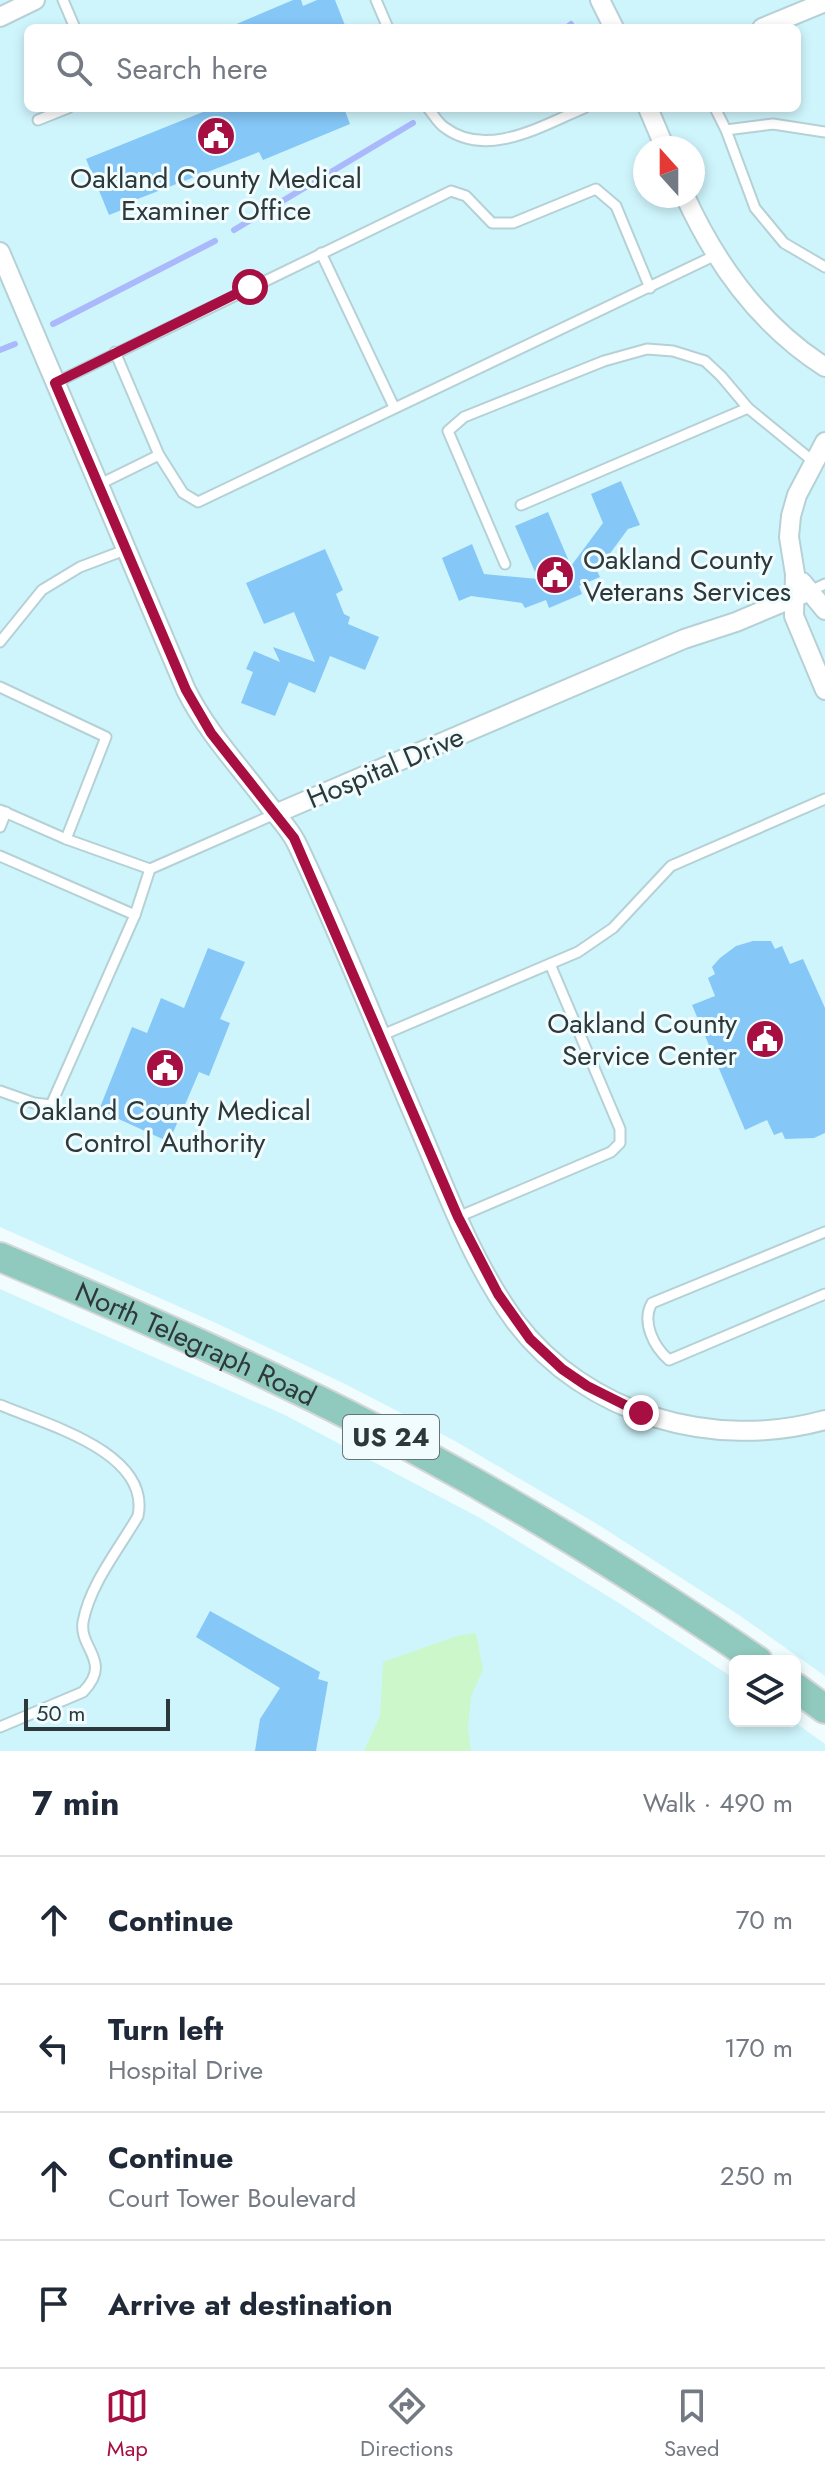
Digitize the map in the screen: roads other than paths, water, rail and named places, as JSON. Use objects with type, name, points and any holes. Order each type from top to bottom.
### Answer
[{"type":"main road","name":"North Telegraph Road","points":[[0,1257],[242,1364],[433,1459],[569,1537],[749,1655]]},
{"type":"main road","points":[[801,1691],[825,1709]]},
{"type":"street","points":[[7,9],[35,0]]},
{"type":"street","points":[[600,0],[612,24]]},
{"type":"street","points":[[772,24],[825,2]]},
{"type":"street","points":[[650,112],[660,136]]},
{"type":"street","points":[[691,208],[716,255],[764,317],[825,367]]},
{"type":"street","name":"Hospital Drive","points":[[0,252],[191,701],[211,733],[275,814],[684,639],[736,622],[810,591]]},
{"type":"street","points":[[825,442],[797,495],[791,516],[789,547],[795,574],[825,610]]},
{"type":"street","points":[[810,591],[794,616],[825,690]]},
{"type":"street","points":[[275,814],[294,838],[458,1217],[491,1284],[517,1323],[554,1362],[587,1386],[641,1413],[711,1430],[764,1431],[825,1420]]},
{"type":"lane","points":[[63,0],[73,24]]},
{"type":"lane","points":[[376,0],[386,24]]},
{"type":"lane","points":[[38,120],[58,112]]},
{"type":"lane","points":[[431,112],[443,127],[467,138],[492,141],[517,137],[575,112]]},
{"type":"lane","points":[[717,112],[755,208],[784,243],[825,267]]},
{"type":"lane","points":[[726,130],[773,124],[825,132]]},
{"type":"lane","points":[[55,383],[451,191],[466,196],[492,223],[513,223],[596,189],[616,206],[650,288]]},
{"type":"lane","points":[[321,253],[394,407]]},
{"type":"lane","points":[[115,352],[159,455],[183,493],[198,502],[716,255]]},
{"type":"lane","points":[[505,564],[448,431],[464,417],[604,361],[647,349],[673,351],[705,361],[748,408],[814,462]]},
{"type":"lane","points":[[521,505],[748,408]]},
{"type":"lane","points":[[98,485],[159,455]]},
{"type":"lane","points":[[0,642],[42,590],[80,567],[125,550]]},
{"type":"lane","points":[[0,687],[106,737],[66,839]]},
{"type":"lane","points":[[380,1036],[578,952],[603,937],[663,873],[681,861],[825,799]]},
{"type":"lane","points":[[0,827],[3,811],[66,839],[150,869],[275,814]]},
{"type":"lane","points":[[0,856],[135,915]]},
{"type":"lane","points":[[0,1091],[34,1103],[51,1105],[135,915],[150,869]]},
{"type":"lane","points":[[458,1217],[611,1152],[620,1143],[620,1129],[550,964]]},
{"type":"lane","points":[[825,1232],[652,1303],[647,1311],[648,1326],[659,1351],[669,1360],[825,1294]]},
{"type":"lane","points":[[0,1405],[97,1446],[129,1472],[141,1502],[138,1516],[89,1600],[82,1627],[96,1666],[90,1685],[83,1692],[0,1727]]},
{"type":"waterway","points":[[234,230],[413,123]]},
{"type":"waterway","points":[[53,324],[215,241]]},
{"type":"waterway","points":[[0,350],[15,344]]},
{"type":"place","name":"Oakland County Medical Examiner Office","points":[[216,136]]},
{"type":"place","name":"Oakland County Veterans Services","points":[[555,575]]},
{"type":"place","name":"Oakland County Service Center","points":[[765,1039]]},
{"type":"place","name":"Oakland County Medical Control Authority","points":[[165,1068]]}]
